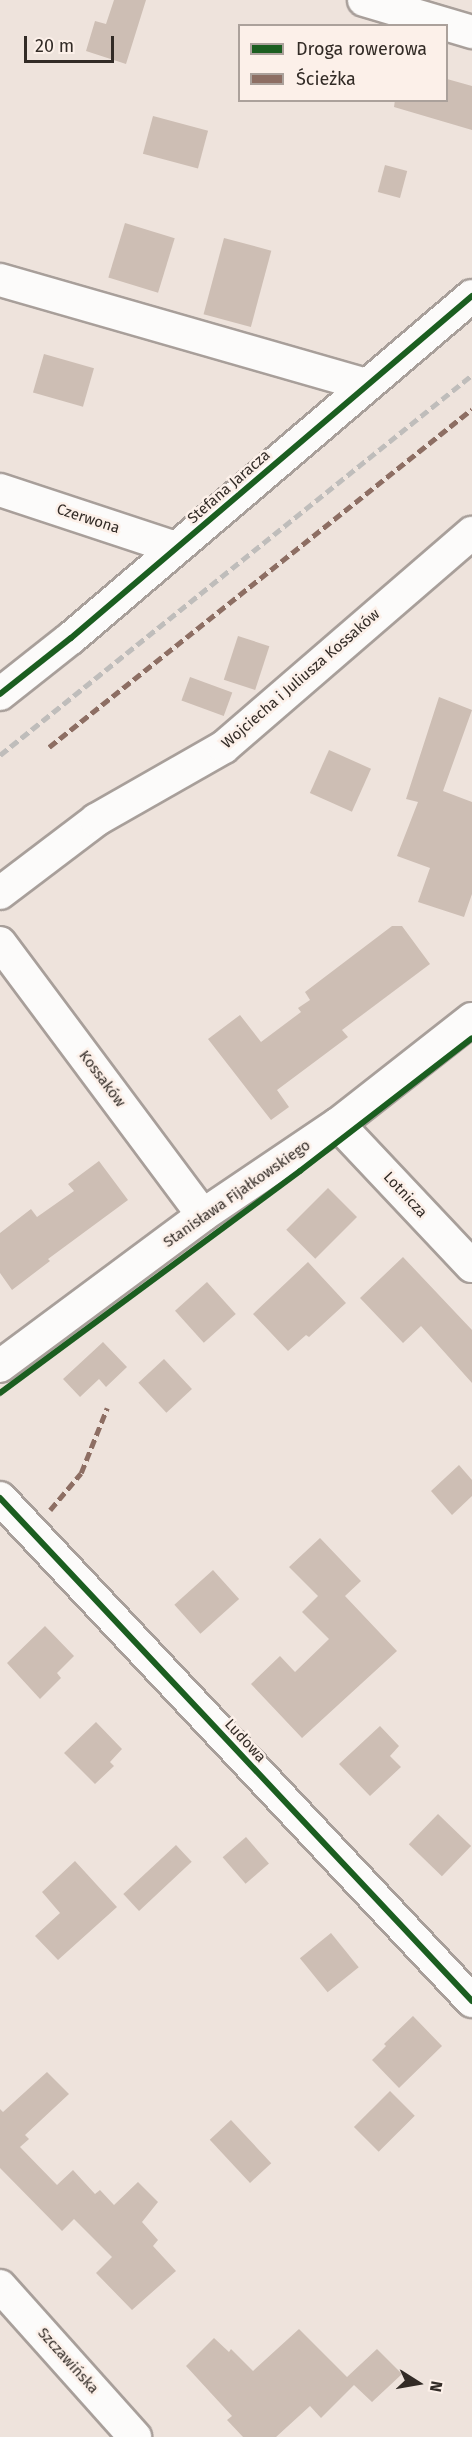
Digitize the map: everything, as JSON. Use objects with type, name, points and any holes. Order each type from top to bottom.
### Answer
[{"type":"street","points":[[364,0],[445,24]]},
{"type":"street","points":[[448,25],[472,32]]},
{"type":"street","points":[[3,281],[365,386]]},
{"type":"street","name":"Stefana Jaracza","points":[[0,694],[62,645],[472,296]]},
{"type":"street","name":"Czerwona","points":[[0,490],[175,548]]},
{"type":"street","name":"Wojciecha i Juliusza Kossaków","points":[[0,893],[96,820],[224,747],[472,533]]},
{"type":"street","name":"Kossaków","points":[[0,943],[203,1215]]},
{"type":"street","name":"Stanisława Fijałkowskiego","points":[[0,1366],[203,1215],[338,1124],[472,1019]]},
{"type":"street","name":"Lotnicza","points":[[338,1124],[472,1266]]},
{"type":"street","name":"Ludowa","points":[[0,1498],[472,2001]]},
{"type":"street","name":"Szczawińska","points":[[0,2286],[135,2437]]},
{"type":"building","points":[[114,0],[146,0],[126,64],[86,51],[95,21],[106,24]]},
{"type":"building","points":[[448,79],[472,86],[472,130],[394,107],[395,102],[448,102]]},
{"type":"building","points":[[153,116],[208,131],[198,168],[143,154]]},
{"type":"building","points":[[385,165],[407,171],[400,198],[378,192]]},
{"type":"building","points":[[125,223],[175,238],[158,293],[108,278]]},
{"type":"building","points":[[224,238],[271,251],[251,327],[204,314]]},
{"type":"building","points":[[44,354],[94,368],[83,407],[33,392]]},
{"type":"building","points":[[238,636],[269,646],[255,690],[224,680]]},
{"type":"building","points":[[190,677],[232,692],[224,716],[181,700]]},
{"type":"building","points":[[439,697],[472,710],[443,791],[472,802],[472,894],[464,917],[418,902],[430,868],[397,856],[418,802],[406,799]]},
{"type":"building","points":[[329,750],[371,769],[352,812],[310,793]]},
{"type":"building","points":[[392,926],[402,926],[430,964],[342,1030],[348,1037],[277,1090],[289,1107],[271,1120],[208,1039],[240,1015],[261,1042],[301,1012],[298,1008],[310,1000],[305,992]]},
{"type":"building","points":[[99,1161],[128,1200],[48,1259],[50,1261],[12,1290],[0,1273],[0,1233],[31,1209],[37,1217],[74,1191],[68,1184]]},
{"type":"building","points":[[328,1188],[357,1217],[315,1259],[286,1230]]},
{"type":"building","points":[[403,1257],[472,1330],[472,1383],[421,1326],[403,1343],[360,1298]]},
{"type":"building","points":[[308,1262],[346,1303],[309,1337],[306,1335],[288,1351],[253,1314]]},
{"type":"building","points":[[207,1282],[236,1314],[204,1343],[175,1311]]},
{"type":"building","points":[[103,1342],[127,1367],[106,1387],[99,1379],[80,1397],[63,1379]]},
{"type":"building","points":[[164,1359],[192,1389],[166,1413],[138,1383]]},
{"type":"building","points":[[459,1465],[472,1480],[472,1496],[452,1515],[431,1491]]},
{"type":"building","points":[[320,1538],[361,1581],[345,1596],[397,1651],[302,1738],[251,1684],[280,1656],[295,1672],[329,1639],[302,1612],[318,1596],[289,1567]]},
{"type":"building","points":[[213,1570],[239,1599],[200,1634],[174,1605]]},
{"type":"building","points":[[45,1626],[74,1656],[57,1673],[61,1678],[40,1699],[7,1663]]},
{"type":"building","points":[[96,1722],[122,1749],[110,1762],[114,1766],[95,1784],[64,1753]]},
{"type":"building","points":[[380,1726],[399,1746],[390,1756],[401,1767],[370,1796],[339,1764]]},
{"type":"building","points":[[438,1814],[471,1846],[442,1876],[409,1844]]},
{"type":"building","points":[[246,1837],[269,1863],[246,1884],[223,1857]]},
{"type":"building","points":[[176,1845],[192,1862],[139,1911],[123,1894]]},
{"type":"building","points":[[75,1861],[117,1907],[58,1960],[35,1936],[60,1913],[42,1892]]},
{"type":"building","points":[[331,1933],[359,1967],[328,1992],[300,1958]]},
{"type":"building","points":[[413,2016],[442,2046],[399,2088],[372,2060],[386,2046],[384,2044]]},
{"type":"building","points":[[47,2072],[69,2094],[25,2135],[29,2139],[20,2147],[57,2185],[73,2170],[95,2194],[100,2190],[114,2205],[138,2182],[158,2202],[142,2222],[158,2240],[153,2246],[176,2271],[132,2310],[96,2273],[112,2257],[74,2219],[62,2231],[0,2168],[0,2109],[3,2112]]},
{"type":"building","points":[[390,2091],[415,2116],[379,2152],[354,2127]]},
{"type":"building","points":[[231,2120],[271,2163],[250,2183],[210,2140]]},
{"type":"building","points":[[299,2329],[347,2377],[377,2349],[402,2374],[372,2402],[354,2385],[321,2418],[310,2406],[276,2437],[243,2437],[227,2420],[232,2416],[186,2366],[214,2338],[229,2352],[231,2349],[253,2371]]},
{"type":"railway","points":[[0,755],[472,375]]},
{"type":"marked path","points":[[49,747],[472,409]]},
{"type":"marked path","points":[[50,1510],[81,1473],[107,1408]]},
{"type":"cycle path","points":[[0,694],[71,638],[472,296]]},
{"type":"cycle path","points":[[0,1393],[300,1171],[472,1038]]},
{"type":"cycle path","points":[[0,1498],[472,2001]]}]
